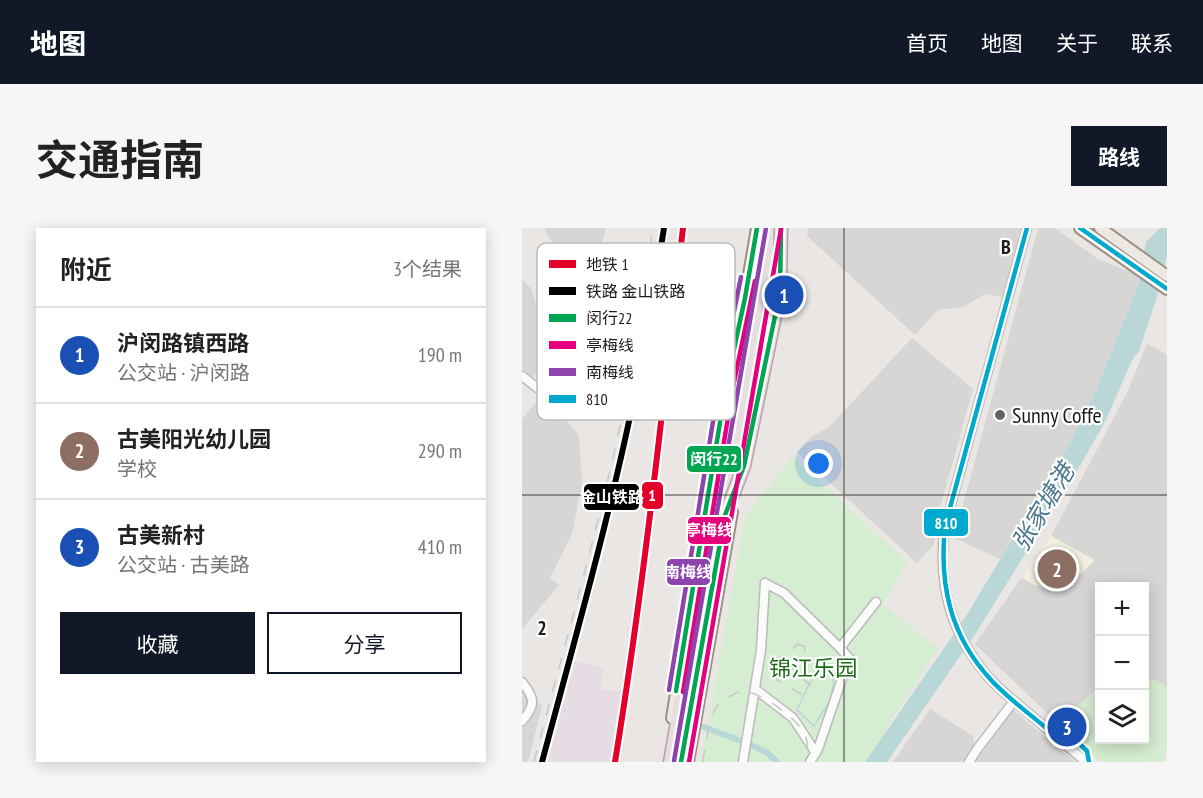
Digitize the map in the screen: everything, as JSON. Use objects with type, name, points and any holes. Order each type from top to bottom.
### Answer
[{"type":"highway","points":[[735,399],[763,228]]},
{"type":"highway","points":[[676,760],[725,515],[774,228]]},
{"type":"highway","points":[[725,515],[744,466],[780,292],[781,228]]},
{"type":"highway","points":[[676,760],[732,420]]},
{"type":"main road","points":[[735,344],[757,228]]},
{"type":"main road","points":[[676,760],[686,708],[700,695],[781,228]]},
{"type":"main road","points":[[1080,228],[1137,268],[1165,281]]},
{"type":"main road","points":[[1100,228],[1139,256],[1165,281]]},
{"type":"main road","points":[[676,760],[721,420]]},
{"type":"street","points":[[1027,228],[945,526],[944,581],[946,598],[954,622],[969,652],[986,675],[1086,762]]},
{"type":"street","points":[[522,376],[537,388]]},
{"type":"street","points":[[742,762],[761,650],[765,583],[784,593],[851,660],[845,670],[816,753],[810,762]]},
{"type":"street","points":[[840,648],[876,602]]},
{"type":"street","points":[[522,682],[533,699],[529,713],[522,721]]},
{"type":"street","points":[[755,689],[793,718],[816,753]]},
{"type":"street","points":[[969,762],[1014,701]]},
{"type":"shaded area","points":[[544,228],[606,228],[602,243],[552,243]]},
{"type":"shaded area","points":[[808,228],[1021,228],[1003,297],[985,294],[963,307],[938,310],[915,335],[807,236]]},
{"type":"shaded area","points":[[1038,228],[1055,228],[1098,259],[1138,275],[1139,283],[1096,390],[1074,436],[1000,559],[954,538]]},
{"type":"shaded area","points":[[522,280],[531,288],[537,308],[537,372],[533,377],[522,369]]},
{"type":"shaded area","points":[[912,338],[973,389],[937,519],[934,544],[917,563],[797,452],[812,436],[828,428]]},
{"type":"shaded area","points":[[1147,343],[1167,355],[1167,687],[1156,680],[1149,681],[1149,582],[1095,582],[1095,690],[1058,724],[975,644],[1022,577],[1034,585],[1055,590],[1067,587],[1094,561],[1051,536],[1128,391]]},
{"type":"shaded area","points":[[537,402],[537,420],[567,420],[579,436],[582,483],[572,534],[550,578],[559,585],[522,629],[522,419]]},
{"type":"shaded area","points":[[1051,536],[1095,560],[1067,587],[1054,590],[1034,585],[1022,577]]},
{"type":"shaded area","points":[[575,661],[604,668],[600,689],[621,692],[609,762],[547,762]]},
{"type":"shaded area","points":[[522,688],[542,706],[528,762],[522,762]]},
{"type":"shaded area","points":[[930,709],[973,736],[974,746],[965,762],[893,762]]},
{"type":"shaded area","points":[[1013,710],[1076,762],[975,762]]},
{"type":"green space","name":"锦江乐园","points":[[793,457],[907,561],[883,604],[938,649],[891,720],[869,762],[701,762],[745,517]]},
{"type":"green space","points":[[1156,680],[1167,687],[1167,751],[1162,762],[1101,762],[1058,724],[1095,691],[1095,744],[1149,744],[1149,681]]},
{"type":"water","name":"张家塘港","points":[[1160,228],[1167,228],[1167,256],[1155,303],[1139,351],[1132,360],[1107,418],[976,633],[887,762],[865,762],[965,618],[1074,436],[1096,390],[1139,283],[1138,275],[1146,242]]},
{"type":"waterway","points":[[819,666],[834,674],[831,699],[814,726],[797,710],[819,666]]},
{"type":"waterway","points":[[704,727],[741,741]]},
{"type":"waterway","points":[[751,745],[766,752],[777,762]]},
{"type":"railway","points":[[651,243],[653,228]]},
{"type":"railway","points":[[534,762],[609,476],[621,420]]},
{"type":"railway","points":[[798,644],[805,647],[804,654],[792,665],[794,670],[810,685],[809,691],[801,694],[777,680],[772,664],[798,644]]},
{"type":"railway","points":[[703,762],[716,708],[728,698],[742,691],[750,692],[768,701],[795,721],[806,738],[808,748],[806,762]]},
{"type":"metro line","name":"1","points":[[681,243],[683,228]]},
{"type":"metro line","name":"1","points":[[615,762],[644,562],[661,420]]},
{"type":"rail line","name":"金山铁路","points":[[662,243],[664,228]]},
{"type":"rail line","name":"金山铁路","points":[[542,762],[589,588],[629,420]]},
{"type":"transit line","name":"闵行22","points":[[735,344],[757,228]]},
{"type":"transit line","name":"南梅线","points":[[735,408],[766,228]]},
{"type":"transit line","name":"闵行22","points":[[681,762],[725,515],[744,466],[780,292],[781,228]]},
{"type":"transit line","name":"810","points":[[1027,228],[945,526],[946,589],[957,628],[966,646],[992,681],[1045,727],[1057,723],[1087,751],[1089,762]]},
{"type":"transit line","name":"810","points":[[1080,228],[1167,289]]},
{"type":"transit line","name":"亭梅线","points":[[689,762],[781,229]]},
{"type":"transit line","name":"南梅线","points":[[735,306],[741,277]]},
{"type":"transit line","name":"亭梅线","points":[[735,377],[755,281]]},
{"type":"transit line","name":"南梅线","points":[[669,690],[713,420]]},
{"type":"transit line","name":"闵行22","points":[[676,691],[720,420]]},
{"type":"transit line","name":"亭梅线","points":[[683,692],[728,420]]},
{"type":"transit line","name":"南梅线","points":[[674,761],[733,420]]},
{"type":"place","name":"沪闵路镇西路","points":[[784,295]]},
{"type":"place","name":"Sunny Coffe","points":[[1000,415]]},
{"type":"place","name":"古美阳光幼儿园","points":[[1057,569]]},
{"type":"place","name":"古美新村","points":[[1067,727]]}]
